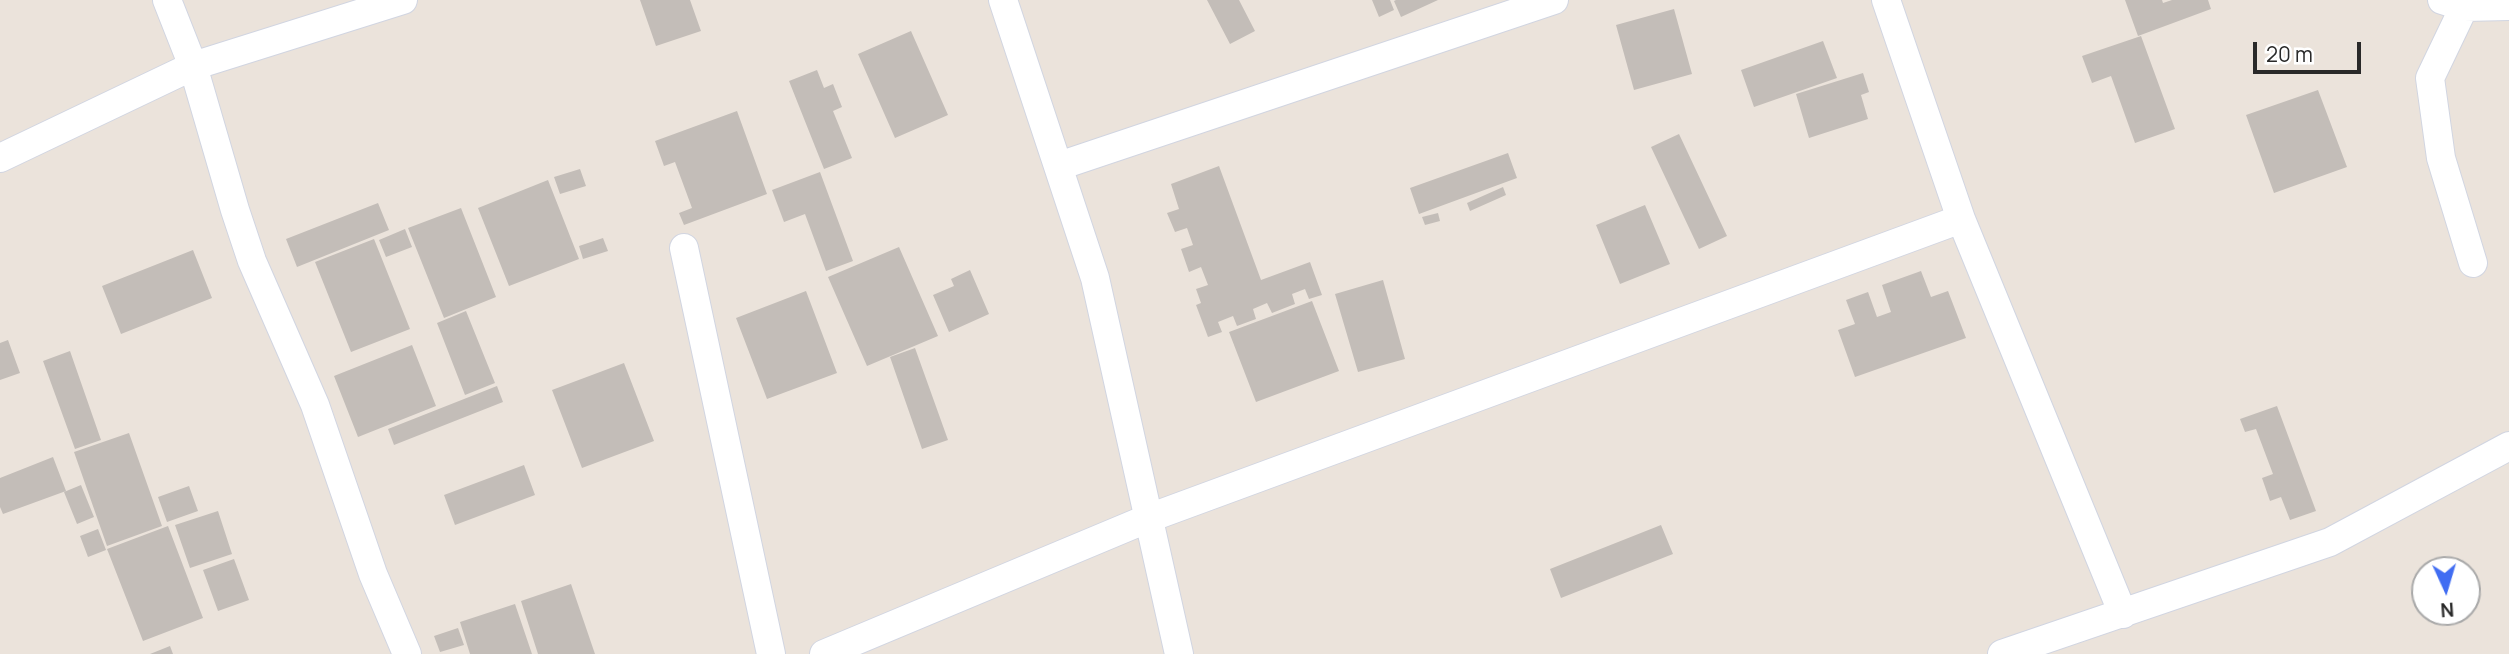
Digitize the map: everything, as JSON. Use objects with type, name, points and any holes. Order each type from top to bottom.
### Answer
[{"type":"street","points":[[167,0],[193,65],[234,210],[252,261],[315,405],[373,573],[407,654]]},
{"type":"street","points":[[0,158],[193,65],[403,0]]},
{"type":"street","points":[[1003,0],[1096,278],[1180,654]]},
{"type":"street","points":[[1059,166],[1555,0]]},
{"type":"street","points":[[1886,0],[1961,219],[2123,614]]},
{"type":"street","points":[[2473,263],[2441,159],[2430,78],[2453,4],[2509,6]]},
{"type":"street","points":[[824,654],[1149,518],[1961,219]]},
{"type":"street","points":[[684,248],[771,654]]},
{"type":"street","points":[[2002,654],[2330,542],[2509,446]]},
{"type":"building","points":[[640,0],[690,0],[701,31],[656,46]]},
{"type":"building","points":[[1207,0],[1239,0],[1255,31],[1230,44]]},
{"type":"building","points":[[1372,0],[1390,0],[1394,10],[1379,17]]},
{"type":"building","points":[[1438,0],[1401,17],[1394,1]]},
{"type":"building","points":[[2125,0],[2162,0],[2163,3],[2172,0],[2208,0],[2211,9],[2138,36]]},
{"type":"building","points":[[1674,9],[1692,74],[1634,90],[1616,25]]},
{"type":"building","points":[[911,31],[948,115],[895,138],[858,54]]},
{"type":"building","points":[[2141,36],[2175,129],[2135,143],[2111,76],[2092,83],[2082,56]]},
{"type":"building","points":[[1823,41],[1837,78],[1754,107],[1741,70]]},
{"type":"building","points":[[817,70],[824,88],[833,84],[842,107],[833,111],[852,158],[824,169],[789,81]]},
{"type":"building","points":[[1863,73],[1869,92],[1861,95],[1868,119],[1809,138],[1796,94]]},
{"type":"building","points":[[2318,90],[2347,167],[2274,193],[2246,115]]},
{"type":"building","points":[[737,111],[767,194],[684,225],[679,213],[692,208],[675,162],[664,166],[655,141]]},
{"type":"building","points":[[1679,134],[1727,236],[1699,249],[1651,147]]},
{"type":"building","points":[[1508,153],[1517,178],[1419,214],[1410,188]]},
{"type":"building","points":[[1219,166],[1261,280],[1310,262],[1322,295],[1309,299],[1305,289],[1292,294],[1295,304],[1272,313],[1267,303],[1253,309],[1256,319],[1237,326],[1233,316],[1218,322],[1222,332],[1208,337],[1196,305],[1201,303],[1196,289],[1208,285],[1201,267],[1189,272],[1181,249],[1193,245],[1187,228],[1175,232],[1167,213],[1179,209],[1171,184]]},
{"type":"building","points":[[580,169],[586,186],[560,194],[554,177]]},
{"type":"building","points":[[820,172],[853,261],[826,271],[805,214],[784,222],[772,190]]},
{"type":"building","points":[[548,180],[579,259],[509,286],[478,208]]},
{"type":"building","points":[[1503,187],[1506,195],[1470,211],[1467,203]]},
{"type":"building","points":[[378,203],[389,230],[297,267],[286,239]]},
{"type":"building","points":[[1645,205],[1670,264],[1620,284],[1596,225]]},
{"type":"building","points":[[461,208],[496,297],[444,318],[408,228]]},
{"type":"building","points":[[1438,213],[1440,221],[1425,225],[1422,217]]},
{"type":"building","points":[[405,229],[412,247],[386,257],[379,240]]},
{"type":"building","points":[[603,238],[608,251],[583,259],[579,246]]},
{"type":"building","points":[[374,239],[410,329],[351,352],[315,262]]},
{"type":"building","points":[[899,247],[938,336],[867,366],[828,277]]},
{"type":"building","points":[[193,250],[212,298],[121,334],[102,286]]},
{"type":"building","points":[[970,270],[989,314],[949,332],[933,295],[954,286],[951,279]]},
{"type":"building","points":[[1921,271],[1931,297],[1948,291],[1966,338],[1855,377],[1838,330],[1855,324],[1846,300],[1868,292],[1877,317],[1891,312],[1882,285]]},
{"type":"building","points":[[1383,280],[1405,359],[1358,372],[1335,294]]},
{"type":"building","points":[[806,291],[837,373],[767,399],[736,318]]},
{"type":"building","points":[[1312,301],[1339,371],[1256,402],[1229,332]]},
{"type":"building","points":[[466,311],[495,383],[465,395],[437,323]]},
{"type":"building","points":[[8,340],[20,373],[0,380],[0,343]]},
{"type":"building","points":[[412,345],[436,406],[358,437],[334,376]]},
{"type":"building","points":[[915,348],[948,440],[922,449],[890,357]]},
{"type":"building","points":[[70,351],[101,440],[75,449],[43,361]]},
{"type":"building","points":[[624,363],[654,441],[582,468],[552,390]]},
{"type":"building","points":[[497,386],[503,402],[394,445],[388,429]]},
{"type":"building","points":[[2277,406],[2316,511],[2290,520],[2281,497],[2270,501],[2262,478],[2273,474],[2256,429],[2245,432],[2240,419]]},
{"type":"building","points":[[129,433],[162,526],[107,546],[74,452]]},
{"type":"building","points":[[53,457],[66,491],[3,514],[0,507],[0,478]]},
{"type":"building","points":[[524,465],[535,495],[455,525],[444,495]]},
{"type":"building","points":[[81,485],[94,517],[77,524],[64,492]]},
{"type":"building","points":[[189,486],[198,511],[167,522],[158,497]]},
{"type":"building","points":[[218,511],[232,554],[190,568],[175,525]]},
{"type":"building","points":[[1661,525],[1673,554],[1561,598],[1550,569]]},
{"type":"building","points":[[168,526],[203,618],[143,641],[107,549]]},
{"type":"building","points":[[98,529],[106,550],[88,557],[80,536]]},
{"type":"building","points":[[234,559],[249,600],[218,611],[203,570]]},
{"type":"building","points":[[571,584],[595,654],[538,654],[521,601]]},
{"type":"building","points":[[515,604],[532,654],[470,654],[460,622]]},
{"type":"building","points":[[458,628],[464,645],[440,652],[434,636]]},
{"type":"building","points":[[170,646],[173,654],[150,654]]}]
